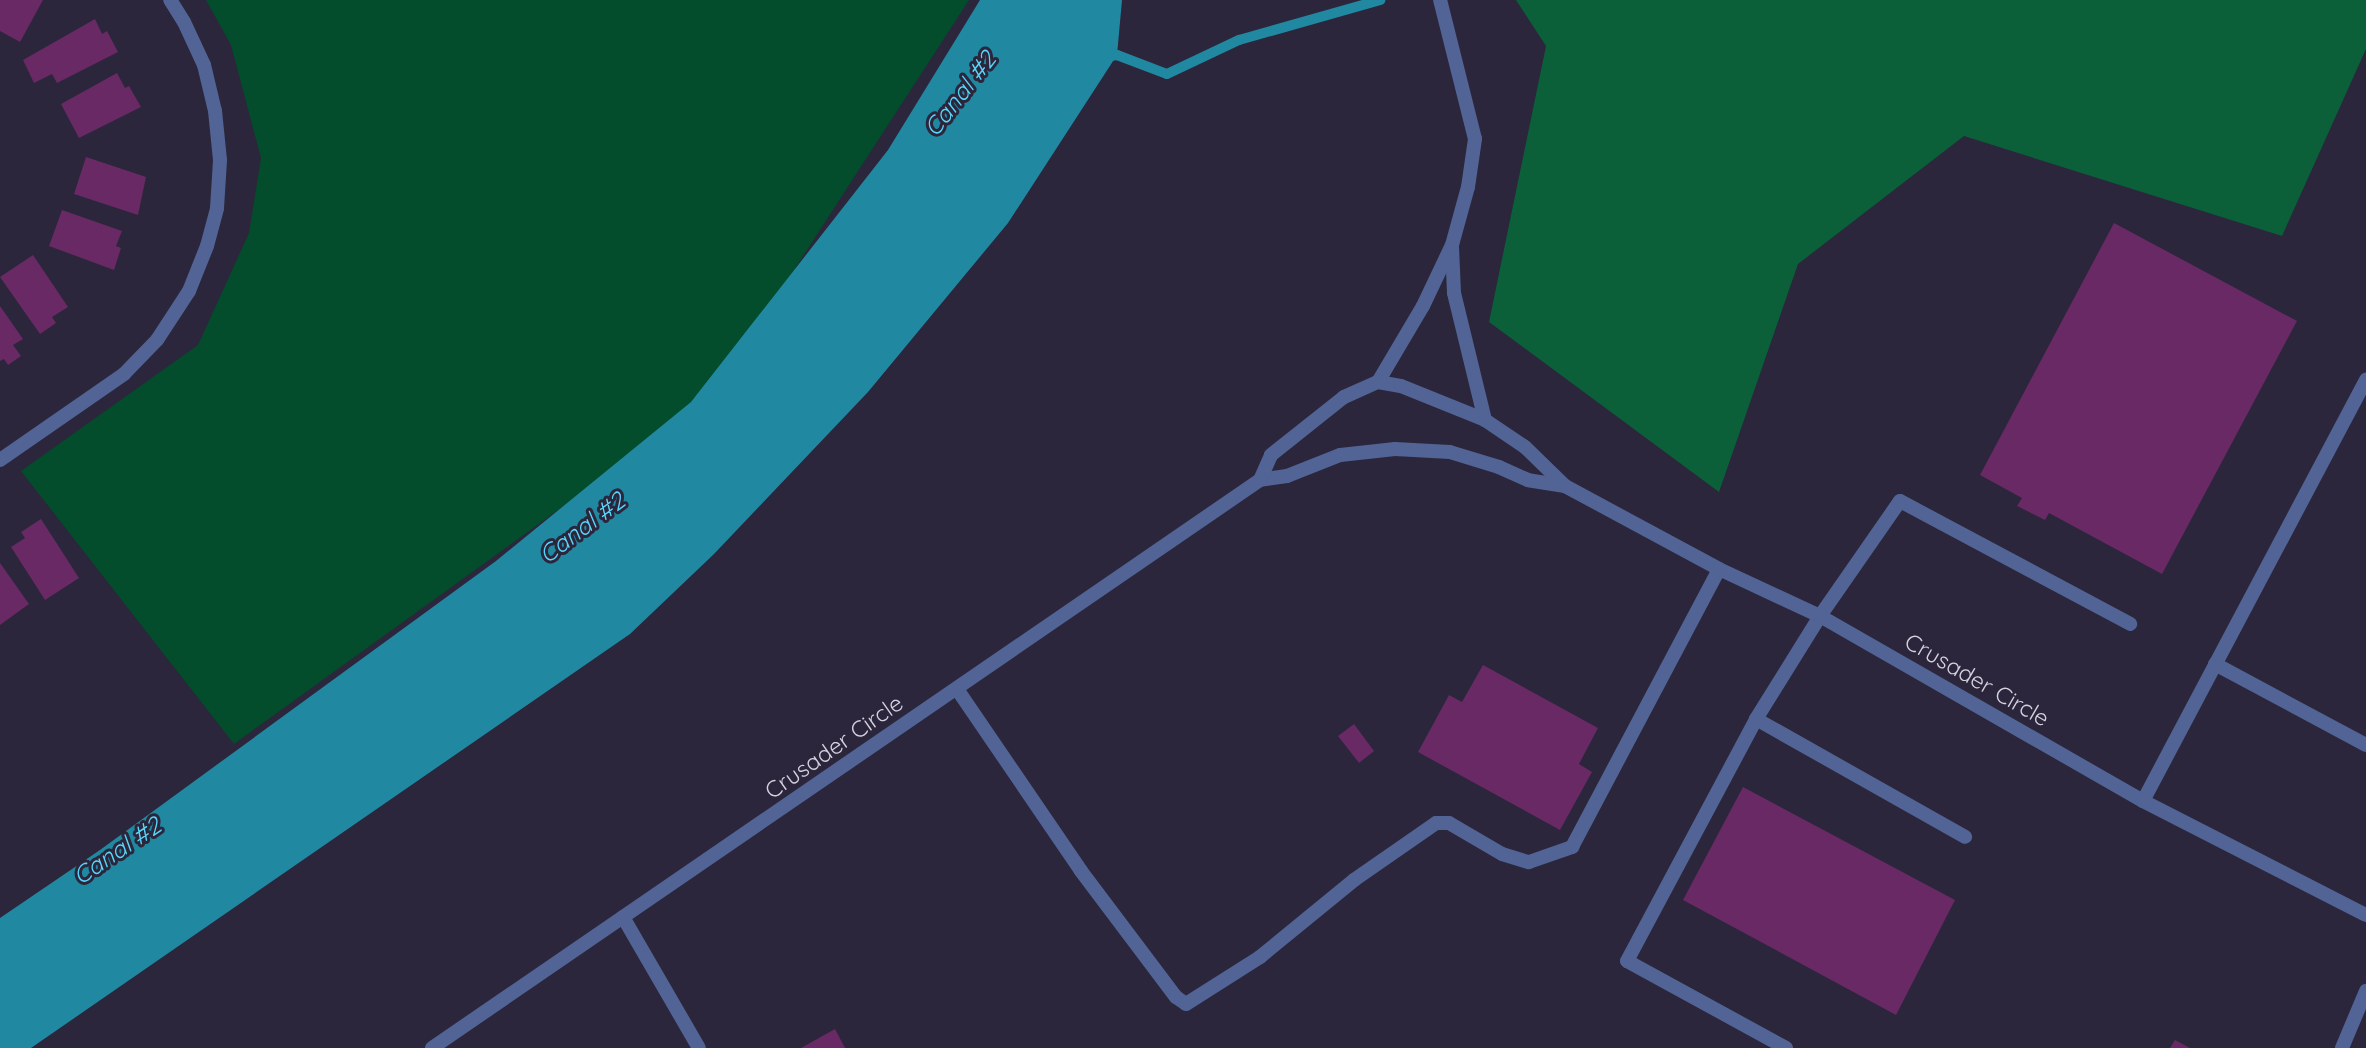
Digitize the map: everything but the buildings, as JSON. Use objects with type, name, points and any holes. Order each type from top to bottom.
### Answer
[{"type":"street","points":[[0,460],[124,374],[149,348],[189,291],[207,246],[217,208],[220,160],[215,111],[204,65],[184,22],[170,0]]},
{"type":"street","points":[[1378,382],[1423,306],[1451,245],[1468,187],[1475,139],[1440,0]]},
{"type":"street","points":[[1451,245],[1454,293],[1485,420]]},
{"type":"street","points":[[2143,801],[2366,379]]},
{"type":"street","name":"Crusader Circle","points":[[1260,480],[1271,455],[1344,397],[1378,382],[1401,386],[1485,420],[1525,447],[1565,486],[1719,569],[1820,616],[2143,801],[2366,915]]},
{"type":"street","name":"Crusader Circle","points":[[432,1048],[1260,480],[1287,476],[1340,455],[1395,449],[1450,452],[1499,467],[1528,480],[1565,486]]},
{"type":"street","points":[[1786,1048],[1627,961],[1756,719],[1820,616],[1900,501],[2130,624]]},
{"type":"street","points":[[957,689],[1082,871],[1176,997],[1186,1004],[1260,957],[1354,880],[1436,823],[1449,823],[1502,854],[1530,862],[1572,847],[1719,569]]},
{"type":"street","points":[[2215,664],[2366,745]]},
{"type":"street","points":[[1756,719],[1965,837]]},
{"type":"street","points":[[624,917],[699,1048]]},
{"type":"street","points":[[2342,1048],[2366,991]]},
{"type":"green space","points":[[206,0],[969,0],[709,401],[234,744],[21,471],[198,345],[249,233],[261,158],[231,45]]},
{"type":"green space","points":[[1516,0],[2366,0],[2366,49],[2282,236],[1964,136],[1798,264],[1719,492],[1489,322],[1546,46]]},
{"type":"water","name":"Canal #2","points":[[980,0],[1122,0],[1117,55],[1008,223],[868,392],[714,554],[630,634],[31,1048],[0,1048],[0,918],[100,850],[496,561],[691,402],[888,150]]},
{"type":"waterway","points":[[1105,57],[1117,55],[1167,74],[1239,40],[1380,0]]}]
